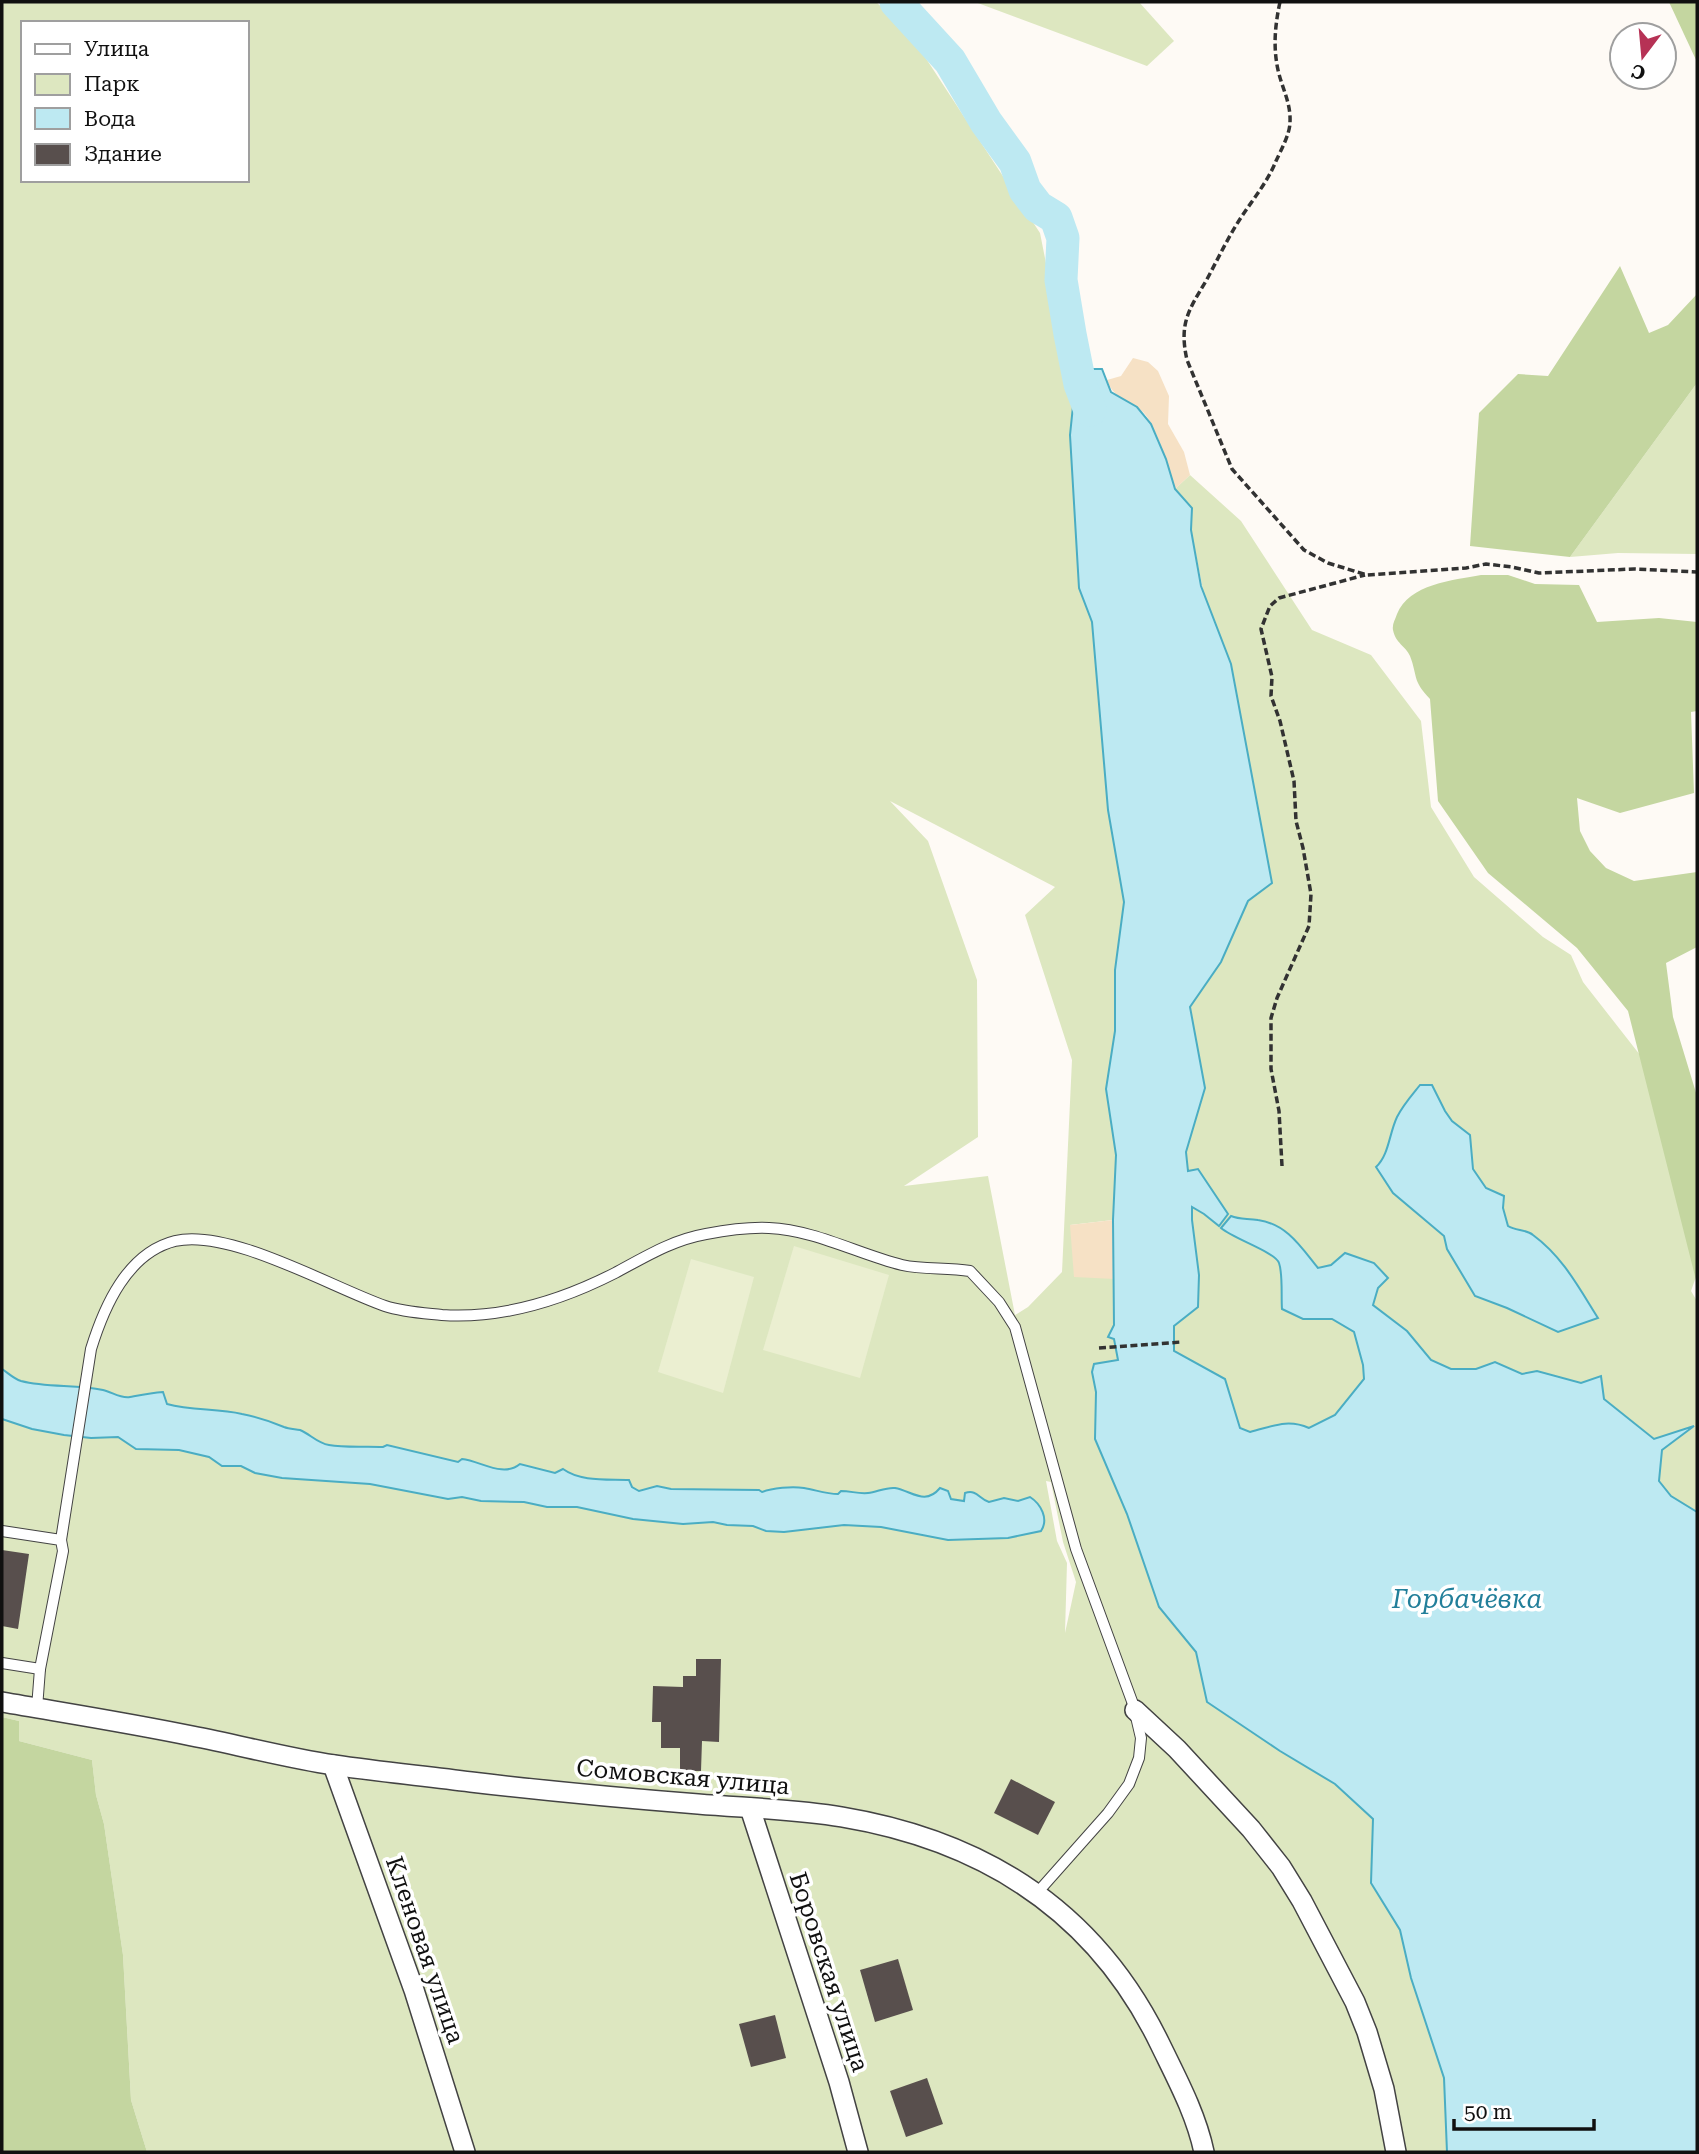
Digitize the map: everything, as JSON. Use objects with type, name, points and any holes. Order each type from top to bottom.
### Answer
[{"type":"street","name":"Сомовская улица","points":[[2,1702],[187,1735],[333,1765],[605,1797],[786,1809],[842,1817],[923,1836],[988,1864],[1037,1893],[1105,1956],[1140,2005],[1185,2096],[1200,2132],[1204,2152]]},
{"type":"street","points":[[1135,1710],[1177,1749],[1251,1829],[1281,1867],[1302,1900],[1355,2002],[1367,2032],[1384,2089],[1396,2152]]},
{"type":"street","name":"Кленовая улица","points":[[333,1765],[414,1990],[465,2152]]},
{"type":"street","name":"Боровская улица","points":[[750,1808],[839,2082],[858,2152]]},
{"type":"lane","points":[[37,1708],[40,1669],[63,1551],[61,1540],[88,1364],[97,1331],[119,1286],[133,1268],[155,1250],[175,1241],[231,1244],[388,1307],[444,1315],[475,1315],[565,1295],[664,1246],[687,1238],[729,1230],[770,1228],[797,1232],[902,1265],[970,1271],[999,1302],[1016,1327],[1076,1549],[1135,1710],[1141,1738],[1139,1758],[1129,1784],[1108,1813],[1037,1893]]},
{"type":"lane","points":[[2,1531],[61,1540]]},
{"type":"lane","points":[[2,1663],[40,1669]]},
{"type":"path","points":[[1280,2],[1274,26],[1276,57],[1278,72],[1290,104],[1290,125],[1274,165],[1194,298],[1187,314],[1183,343],[1187,360],[1232,469],[1304,550],[1328,563],[1367,575]]},
{"type":"path","points":[[1282,1166],[1279,1111],[1271,1069],[1271,1018],[1276,998],[1309,926],[1311,894],[1296,821],[1294,781],[1280,721],[1271,696],[1272,677],[1261,629],[1270,606],[1279,598],[1367,575],[1466,568],[1486,564],[1539,573],[1634,569],[1697,572]]},
{"type":"path","points":[[1099,1348],[1181,1342]]},
{"type":"green space","points":[[2,2],[876,2],[908,31],[1040,233],[1073,406],[1070,436],[1079,588],[1092,622],[1108,810],[1124,902],[1115,970],[1115,1031],[1106,1089],[1116,1155],[1113,1220],[1070,1225],[1193,1231],[1192,1170],[1188,1171],[1186,1152],[1205,1087],[1190,1007],[1221,962],[1248,901],[1204,595],[1191,530],[1192,508],[1175,489],[1190,475],[1241,521],[1312,630],[1371,655],[1421,721],[1431,807],[1474,877],[1543,937],[1571,955],[1583,982],[1640,1055],[1697,1201],[1697,1274],[1691,1291],[1697,1301],[1697,2152],[147,2152],[131,2100],[123,1955],[92,1760],[19,1741],[19,1721],[2,1717]],"holes":[[[890,801],[1055,887],[1025,915],[1072,1060],[1062,1272],[1028,1307],[1015,1315],[988,1176],[904,1186],[978,1137],[977,980],[928,841]],[[1046,1481],[1051,1482],[1063,1542],[1076,1582],[1065,1633],[1067,1563],[1057,1541]]]},
{"type":"green space","points":[[975,2],[1139,2],[1174,41],[1147,66]]},
{"type":"green space","points":[[1669,2],[1697,2],[1697,62],[1678,21]]},
{"type":"green space","points":[[1620,266],[1649,333],[1668,325],[1697,294],[1697,383],[1570,557],[1470,546],[1479,413],[1518,374],[1548,376]]},
{"type":"green space","points":[[1697,383],[1697,554],[1618,553],[1570,557]]},
{"type":"green space","points":[[1481,575],[1508,575],[1535,584],[1579,585],[1597,622],[1659,618],[1697,622],[1697,711],[1691,712],[1694,793],[1620,813],[1577,798],[1580,831],[1590,851],[1606,868],[1634,881],[1697,872],[1697,947],[1666,963],[1673,1017],[1697,1096],[1697,1284],[1628,1011],[1577,948],[1488,873],[1438,801],[1430,699],[1418,683],[1410,656],[1396,638],[1393,626],[1403,604],[1421,590]]},
{"type":"green space","points":[[794,1246],[889,1275],[860,1378],[763,1350]]},
{"type":"green space","points":[[691,1259],[754,1277],[723,1393],[658,1372]]},
{"type":"green space","points":[[2,1717],[19,1721],[19,1741],[92,1760],[123,1955],[131,2100],[147,2152],[2,2152]]},
{"type":"sand","points":[[1133,358],[1148,362],[1158,371],[1169,396],[1168,424],[1184,452],[1190,475],[1175,489],[1162,448],[1148,418],[1114,392],[1107,380],[1121,376]]},
{"type":"sand","points":[[1113,1220],[1115,1279],[1074,1277],[1070,1225]]},
{"type":"water","name":"Горбачёвка","points":[[1067,369],[1102,369],[1111,392],[1137,407],[1151,424],[1175,489],[1192,508],[1191,530],[1201,586],[1231,664],[1272,883],[1248,901],[1221,962],[1190,1007],[1205,1088],[1186,1152],[1188,1171],[1198,1169],[1228,1214],[1219,1226],[1192,1207],[1199,1275],[1198,1307],[1174,1326],[1174,1351],[1225,1379],[1240,1428],[1250,1432],[1286,1424],[1309,1428],[1335,1415],[1364,1379],[1354,1332],[1332,1319],[1303,1319],[1282,1309],[1279,1263],[1270,1254],[1221,1228],[1231,1216],[1277,1226],[1299,1245],[1318,1268],[1331,1265],[1345,1253],[1374,1263],[1388,1278],[1378,1288],[1373,1305],[1407,1331],[1431,1360],[1451,1369],[1476,1369],[1495,1362],[1522,1374],[1537,1371],[1581,1383],[1601,1376],[1604,1399],[1654,1439],[1694,1426],[1662,1450],[1659,1481],[1671,1496],[1697,1512],[1697,2152],[1447,2152],[1444,2078],[1411,1978],[1400,1930],[1371,1883],[1373,1819],[1335,1784],[1207,1702],[1196,1652],[1159,1607],[1127,1514],[1095,1439],[1096,1392],[1092,1372],[1094,1364],[1118,1360],[1114,1339],[1108,1337],[1114,1325],[1113,1220],[1116,1155],[1106,1089],[1115,1031],[1115,970],[1124,902],[1108,810],[1092,622],[1079,588],[1070,435],[1073,406]]},
{"type":"water","points":[[1420,1085],[1432,1085],[1452,1121],[1470,1135],[1473,1169],[1486,1188],[1504,1196],[1503,1208],[1508,1226],[1530,1233],[1553,1253],[1598,1318],[1558,1332],[1475,1296],[1447,1249],[1444,1236],[1393,1193],[1376,1167],[1386,1150],[1397,1117]]},
{"type":"water","points":[[2,1369],[21,1381],[93,1388],[123,1397],[163,1392],[167,1404],[253,1416],[300,1430],[329,1445],[387,1445],[458,1462],[462,1459],[469,1460],[499,1469],[513,1468],[520,1464],[555,1473],[563,1469],[586,1478],[629,1480],[632,1487],[639,1491],[657,1486],[671,1489],[762,1492],[794,1487],[838,1494],[841,1491],[868,1493],[892,1488],[924,1497],[940,1488],[948,1491],[951,1499],[964,1501],[965,1493],[969,1492],[989,1502],[1004,1498],[1018,1501],[1030,1497],[1040,1508],[1044,1522],[1041,1531],[1008,1538],[948,1540],[881,1527],[844,1525],[784,1532],[766,1531],[753,1526],[713,1522],[683,1524],[633,1519],[577,1507],[547,1507],[524,1502],[481,1501],[462,1497],[448,1499],[370,1484],[282,1478],[255,1473],[241,1466],[222,1466],[209,1457],[179,1450],[136,1449],[118,1437],[64,1435],[32,1429],[2,1419]]},
{"type":"building","points":[[2,1550],[29,1554],[18,1629],[2,1626]]},
{"type":"building","points":[[696,1659],[721,1659],[719,1742],[702,1741],[701,1771],[680,1771],[680,1748],[661,1748],[661,1722],[652,1722],[653,1686],[683,1687],[683,1676],[696,1676]]},
{"type":"building","points":[[1011,1779],[1055,1802],[1038,1835],[994,1813]]},
{"type":"building","points":[[898,1959],[913,2010],[875,2022],[860,1970]]},
{"type":"building","points":[[775,2015],[786,2058],[751,2067],[739,2024]]},
{"type":"building","points":[[927,2078],[943,2124],[906,2137],[890,2091]]},
{"type":"waterway","points":[[896,2],[950,61],[986,122],[1015,162],[1025,190],[1038,207],[1056,218],[1063,238],[1061,280],[1070,334],[1080,384],[1090,410]]}]
